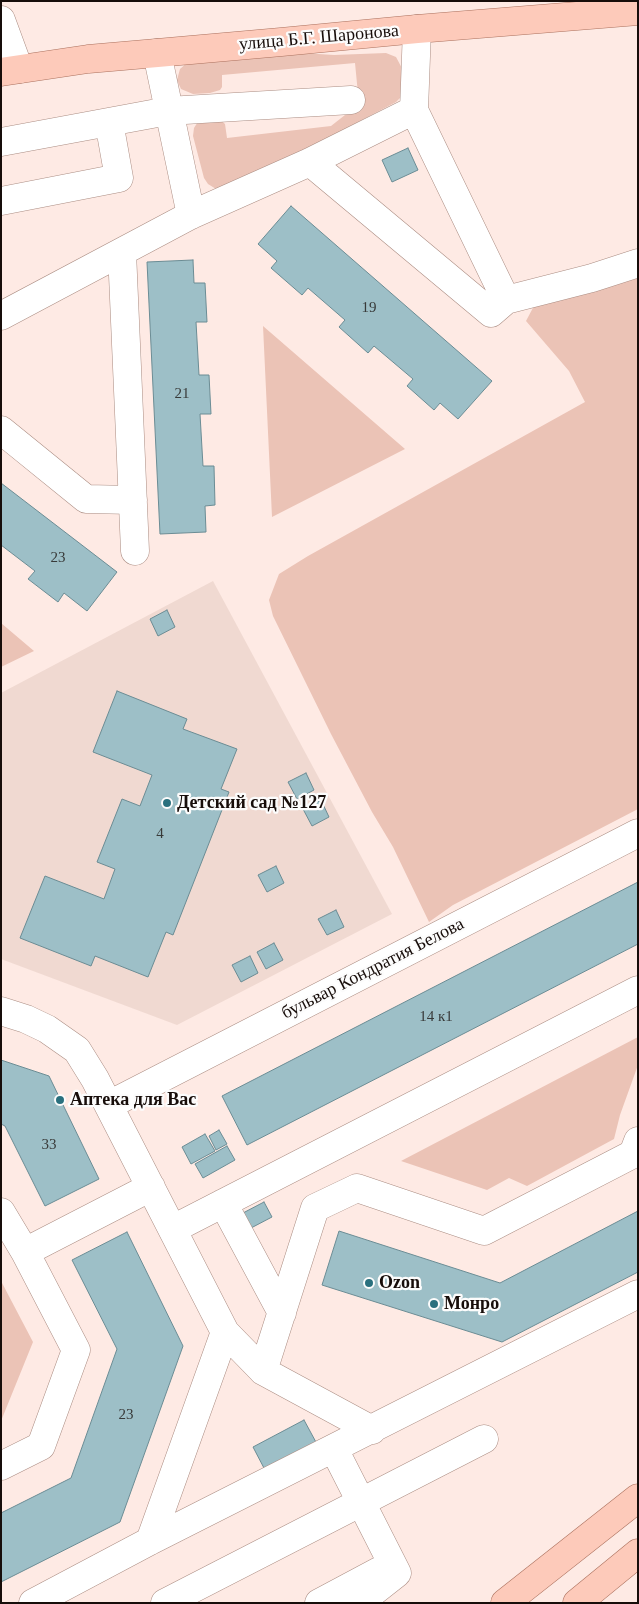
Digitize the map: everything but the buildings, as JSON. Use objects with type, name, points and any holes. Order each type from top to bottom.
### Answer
[{"type":"main road","name":"улица Б.Г. Шаронова","points":[[10,70],[88,59],[638,11]]},
{"type":"main road","points":[[505,1603],[638,1498]]},
{"type":"main road","points":[[578,1603],[638,1553]]},
{"type":"street","points":[[6,15],[10,70]]},
{"type":"street","points":[[417,29],[414,110],[506,300]]},
{"type":"street","points":[[156,53],[191,215]]},
{"type":"street","points":[[1,142],[168,110],[351,100]]},
{"type":"street","points":[[1,316],[191,215],[310,162],[414,110]]},
{"type":"street","points":[[1,201],[120,178],[109,122]]},
{"type":"street","points":[[310,162],[491,313],[506,300],[592,278],[638,263]]},
{"type":"street","points":[[122,252],[135,551]]},
{"type":"street","points":[[1,430],[86,499],[133,500]]},
{"type":"street","name":"бульвар Кондратия Белова","points":[[109,1105],[638,833]]},
{"type":"street","points":[[173,1229],[638,990]]},
{"type":"street","points":[[1,1011],[48,1029],[77,1050],[109,1105],[225,1332],[263,1371],[372,1430]]},
{"type":"street","points":[[263,1371],[315,1208],[357,1188],[484,1231],[633,1154],[638,1141]]},
{"type":"street","points":[[25,1252],[151,1188]]},
{"type":"street","points":[[223,1203],[282,1313]]},
{"type":"street","points":[[1,1212],[25,1252],[76,1350],[41,1446],[1,1466]]},
{"type":"street","points":[[40,1601],[150,1542],[638,1294]]},
{"type":"street","points":[[150,1542],[225,1332]]},
{"type":"street","points":[[165,1603],[484,1439]]},
{"type":"street","points":[[334,1449],[397,1573],[359,1603]]},
{"type":"street","points":[[318,1603],[392,1565]]},
{"type":"shaded area","points":[[303,53],[334,55],[386,53],[396,57],[404,72],[404,83],[400,98],[396,102],[235,187],[216,189],[208,184],[204,178],[193,136],[194,128],[199,120],[217,117],[225,124],[227,138],[331,126],[359,104],[355,63],[222,75],[222,87],[220,90],[210,93],[193,94],[181,89],[177,80],[180,69],[188,62]]},
{"type":"shaded area","points":[[638,276],[638,809],[453,905],[429,922],[393,847],[372,812],[331,734],[273,616],[269,600],[279,574],[585,402],[569,371],[526,321],[535,304]]},
{"type":"shaded area","points":[[263,326],[405,449],[272,517]]},
{"type":"shaded area","name":"Детский сад №127","points":[[213,581],[392,914],[177,1025],[1,959],[1,693]]},
{"type":"shaded area","points":[[1,623],[34,651],[1,667]]},
{"type":"shaded area","points":[[638,1037],[638,1065],[620,1115],[614,1139],[527,1186],[509,1178],[487,1190],[401,1161]]},
{"type":"shaded area","points":[[1,1281],[33,1342],[1,1421]]},
{"type":"place","name":"Детский сад №127","points":[[167,803]]},
{"type":"place","name":"Аптека для Вас","points":[[60,1100]]},
{"type":"place","name":"Ozon","points":[[369,1283]]},
{"type":"place","name":"Монро","points":[[434,1304]]}]
